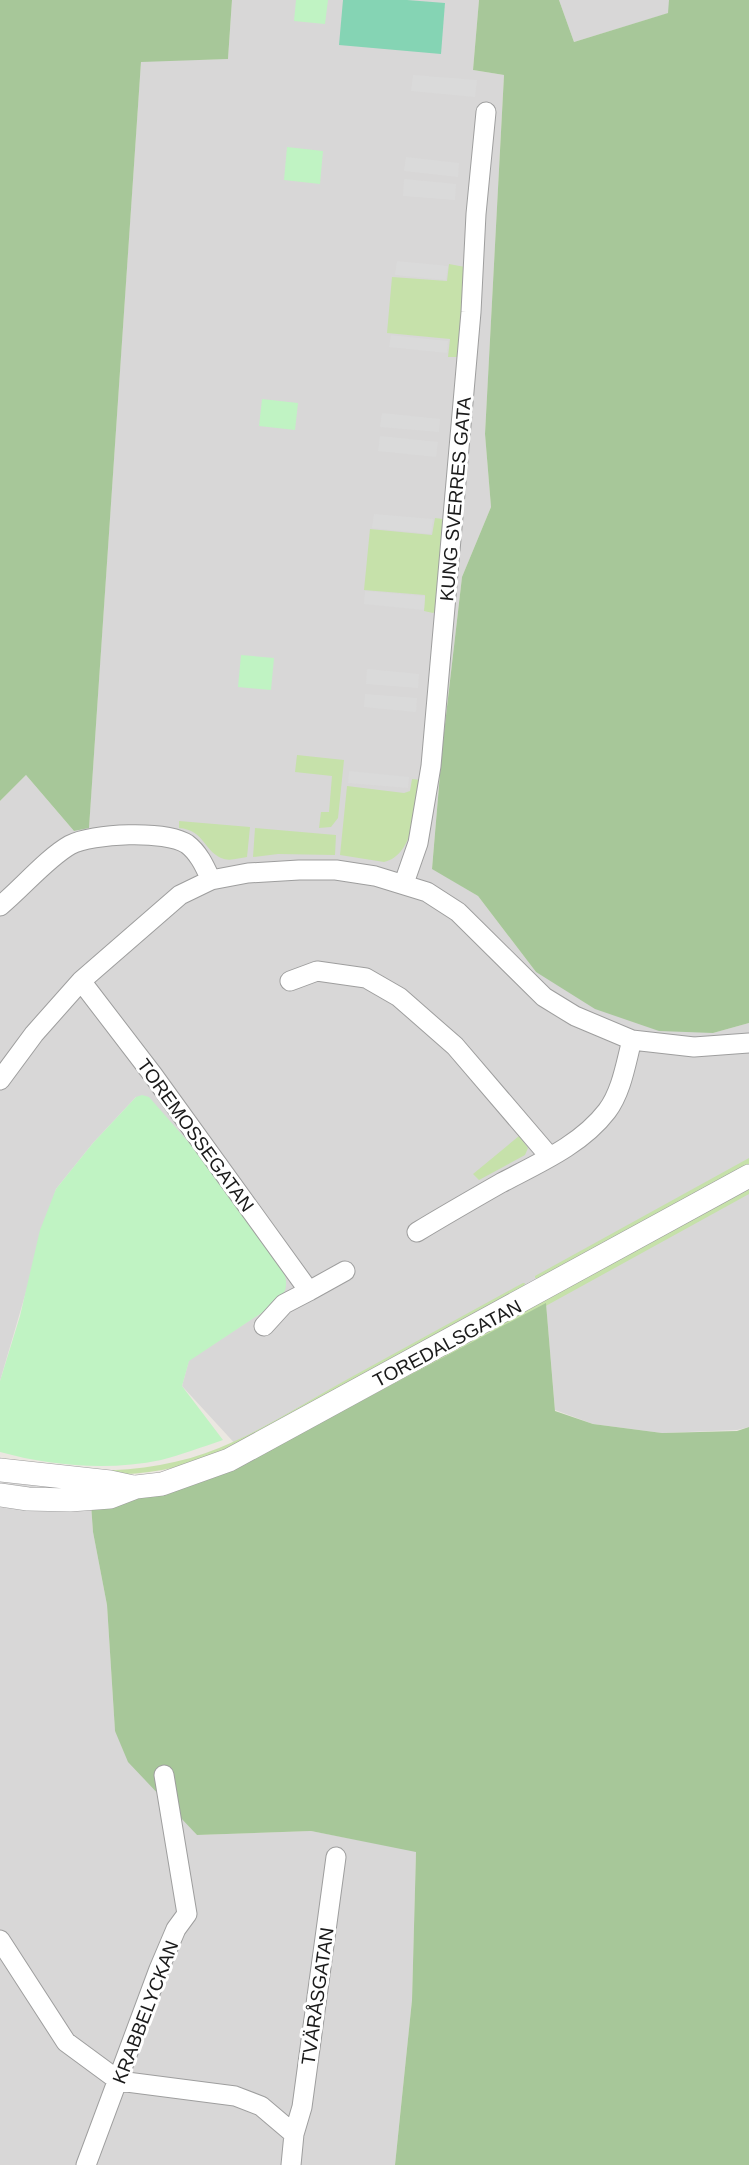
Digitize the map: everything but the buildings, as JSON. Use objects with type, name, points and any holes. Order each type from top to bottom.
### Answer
[{"type":"street","name":"KUNG SVERRES GATA","points":[[404,883],[418,843],[431,765],[486,112]]},
{"type":"street","points":[[0,906],[71,845],[99,837],[173,838],[189,845],[211,880]]},
{"type":"street","points":[[0,1080],[34,1034],[81,981],[180,895],[211,880],[248,873],[336,870],[404,883],[427,892],[458,912],[544,997],[575,1016],[632,1040],[694,1047],[749,1043]]},
{"type":"street","points":[[290,981],[317,971],[366,978],[399,997],[455,1046],[550,1157]]},
{"type":"street","name":"TOREMOSSEGATAN","points":[[81,981],[153,1075],[309,1291]]},
{"type":"street","points":[[417,1232],[550,1157],[589,1131],[609,1109],[621,1083],[632,1040]]},
{"type":"street","name":"TOREDALSGATAN","points":[[0,1495],[70,1500],[110,1497],[136,1487],[162,1484],[200,1472],[248,1451],[749,1176]]},
{"type":"street","points":[[264,1326],[284,1304],[345,1271]]},
{"type":"street","name":"TOREDALSGATAN","points":[[0,1470],[136,1487]]},
{"type":"street","name":"KRABBELYCKAN","points":[[86,2165],[159,1969],[176,1929],[187,1914],[163,1775]]},
{"type":"street","name":"TVÄRÅSGATAN","points":[[291,2165],[294,2134],[302,2107],[336,1857]]},
{"type":"street","points":[[0,1941],[66,2042],[119,2081],[235,2096],[261,2106],[294,2134]]},
{"type":"shaded area","points":[[232,0],[479,0],[473,70],[504,75],[485,434],[491,507],[462,577],[442,750],[432,868],[478,896],[536,972],[713,1033],[749,1023],[749,1427],[737,1430],[662,1433],[593,1424],[555,1410],[546,1303],[250,1460],[182,1386],[189,1360],[278,1302],[136,1097],[93,1143],[56,1189],[0,1381],[0,801],[26,775],[74,831],[89,827],[141,61],[228,59]]},
{"type":"shaded area","points":[[559,0],[669,0],[669,13],[574,42]]},
{"type":"shaded area","points":[[413,75],[477,80],[475,97],[411,91]]},
{"type":"shaded area","points":[[406,157],[459,163],[458,177],[404,171]]},
{"type":"shaded area","points":[[404,179],[456,184],[455,200],[403,196]]},
{"type":"shaded area","points":[[397,261],[448,266],[446,280],[395,275]]},
{"type":"shaded area","points":[[391,335],[448,341],[447,353],[389,347]]},
{"type":"shaded area","points":[[382,413],[440,419],[439,432],[380,427]]},
{"type":"shaded area","points":[[380,436],[438,442],[436,457],[378,451]]},
{"type":"shaded area","points":[[374,514],[433,519],[431,534],[372,528]]},
{"type":"shaded area","points":[[365,591],[425,596],[424,610],[364,604]]},
{"type":"shaded area","points":[[367,669],[419,674],[418,688],[366,684]]},
{"type":"shaded area","points":[[365,694],[417,698],[416,712],[364,707]]},
{"type":"shaded area","points":[[349,771],[409,777],[408,788],[348,783]]},
{"type":"shaded area","points":[[0,1457],[91,1504],[93,1532],[107,1605],[115,1731],[197,1835],[311,1831],[416,1851],[412,2000],[395,2165],[0,2165]]},
{"type":"green space","points":[[0,0],[232,0],[228,59],[141,62],[89,828],[74,831],[26,775],[0,801]]},
{"type":"green space","points":[[296,0],[328,0],[325,24],[294,21]]},
{"type":"green space","points":[[343,0],[445,3],[441,54],[339,45]]},
{"type":"green space","points":[[479,0],[559,0],[574,42],[668,13],[669,0],[749,0],[749,1023],[713,1033],[659,1031],[595,1009],[536,972],[478,896],[432,869],[442,750],[462,577],[491,507],[485,434],[504,75],[473,70]]},
{"type":"green space","points":[[287,147],[323,151],[320,184],[284,180]]},
{"type":"green space","points":[[449,264],[465,267],[458,357],[448,357],[450,339],[387,333],[392,277],[447,281]]},
{"type":"green space","points":[[262,399],[298,403],[295,430],[259,426]]},
{"type":"green space","points":[[435,518],[443,519],[437,610],[433,613],[424,611],[425,595],[364,590],[370,529],[432,535]]},
{"type":"green space","points":[[241,655],[274,658],[271,690],[238,687]]},
{"type":"green space","points":[[297,755],[344,760],[338,818],[331,827],[319,828],[321,812],[329,812],[332,776],[295,772]]},
{"type":"green space","points":[[412,779],[422,780],[416,815],[402,850],[394,858],[384,862],[340,855],[347,786],[404,793],[410,791]]},
{"type":"green space","points":[[179,821],[250,827],[247,857],[230,860],[217,856],[194,833],[179,828]]},
{"type":"green space","points":[[255,828],[336,835],[335,855],[278,854],[253,857]]},
{"type":"green space","points":[[136,1097],[149,1097],[198,1153],[280,1263],[286,1278],[286,1287],[278,1302],[189,1361],[182,1386],[223,1440],[161,1460],[121,1465],[60,1464],[0,1452],[0,1381],[20,1316],[40,1230],[56,1189],[93,1143]]},
{"type":"green space","points":[[519,1136],[528,1148],[525,1155],[479,1180],[473,1174]]},
{"type":"green space","points":[[749,1158],[749,1165],[538,1279],[535,1278],[535,1276]]},
{"type":"green space","points":[[749,1188],[749,1194],[504,1329],[229,1471]]},
{"type":"green space","points":[[523,1283],[524,1287],[229,1448],[196,1461],[162,1470],[122,1474],[81,1474],[0,1465],[0,1458],[53,1468],[111,1470],[167,1464],[194,1457],[267,1425]]},
{"type":"green space","points":[[546,1303],[555,1411],[593,1424],[662,1433],[737,1431],[749,1427],[749,2165],[395,2165],[412,2000],[416,1852],[311,1831],[197,1835],[128,1762],[115,1731],[107,1605],[93,1532],[91,1504],[250,1460]]}]
